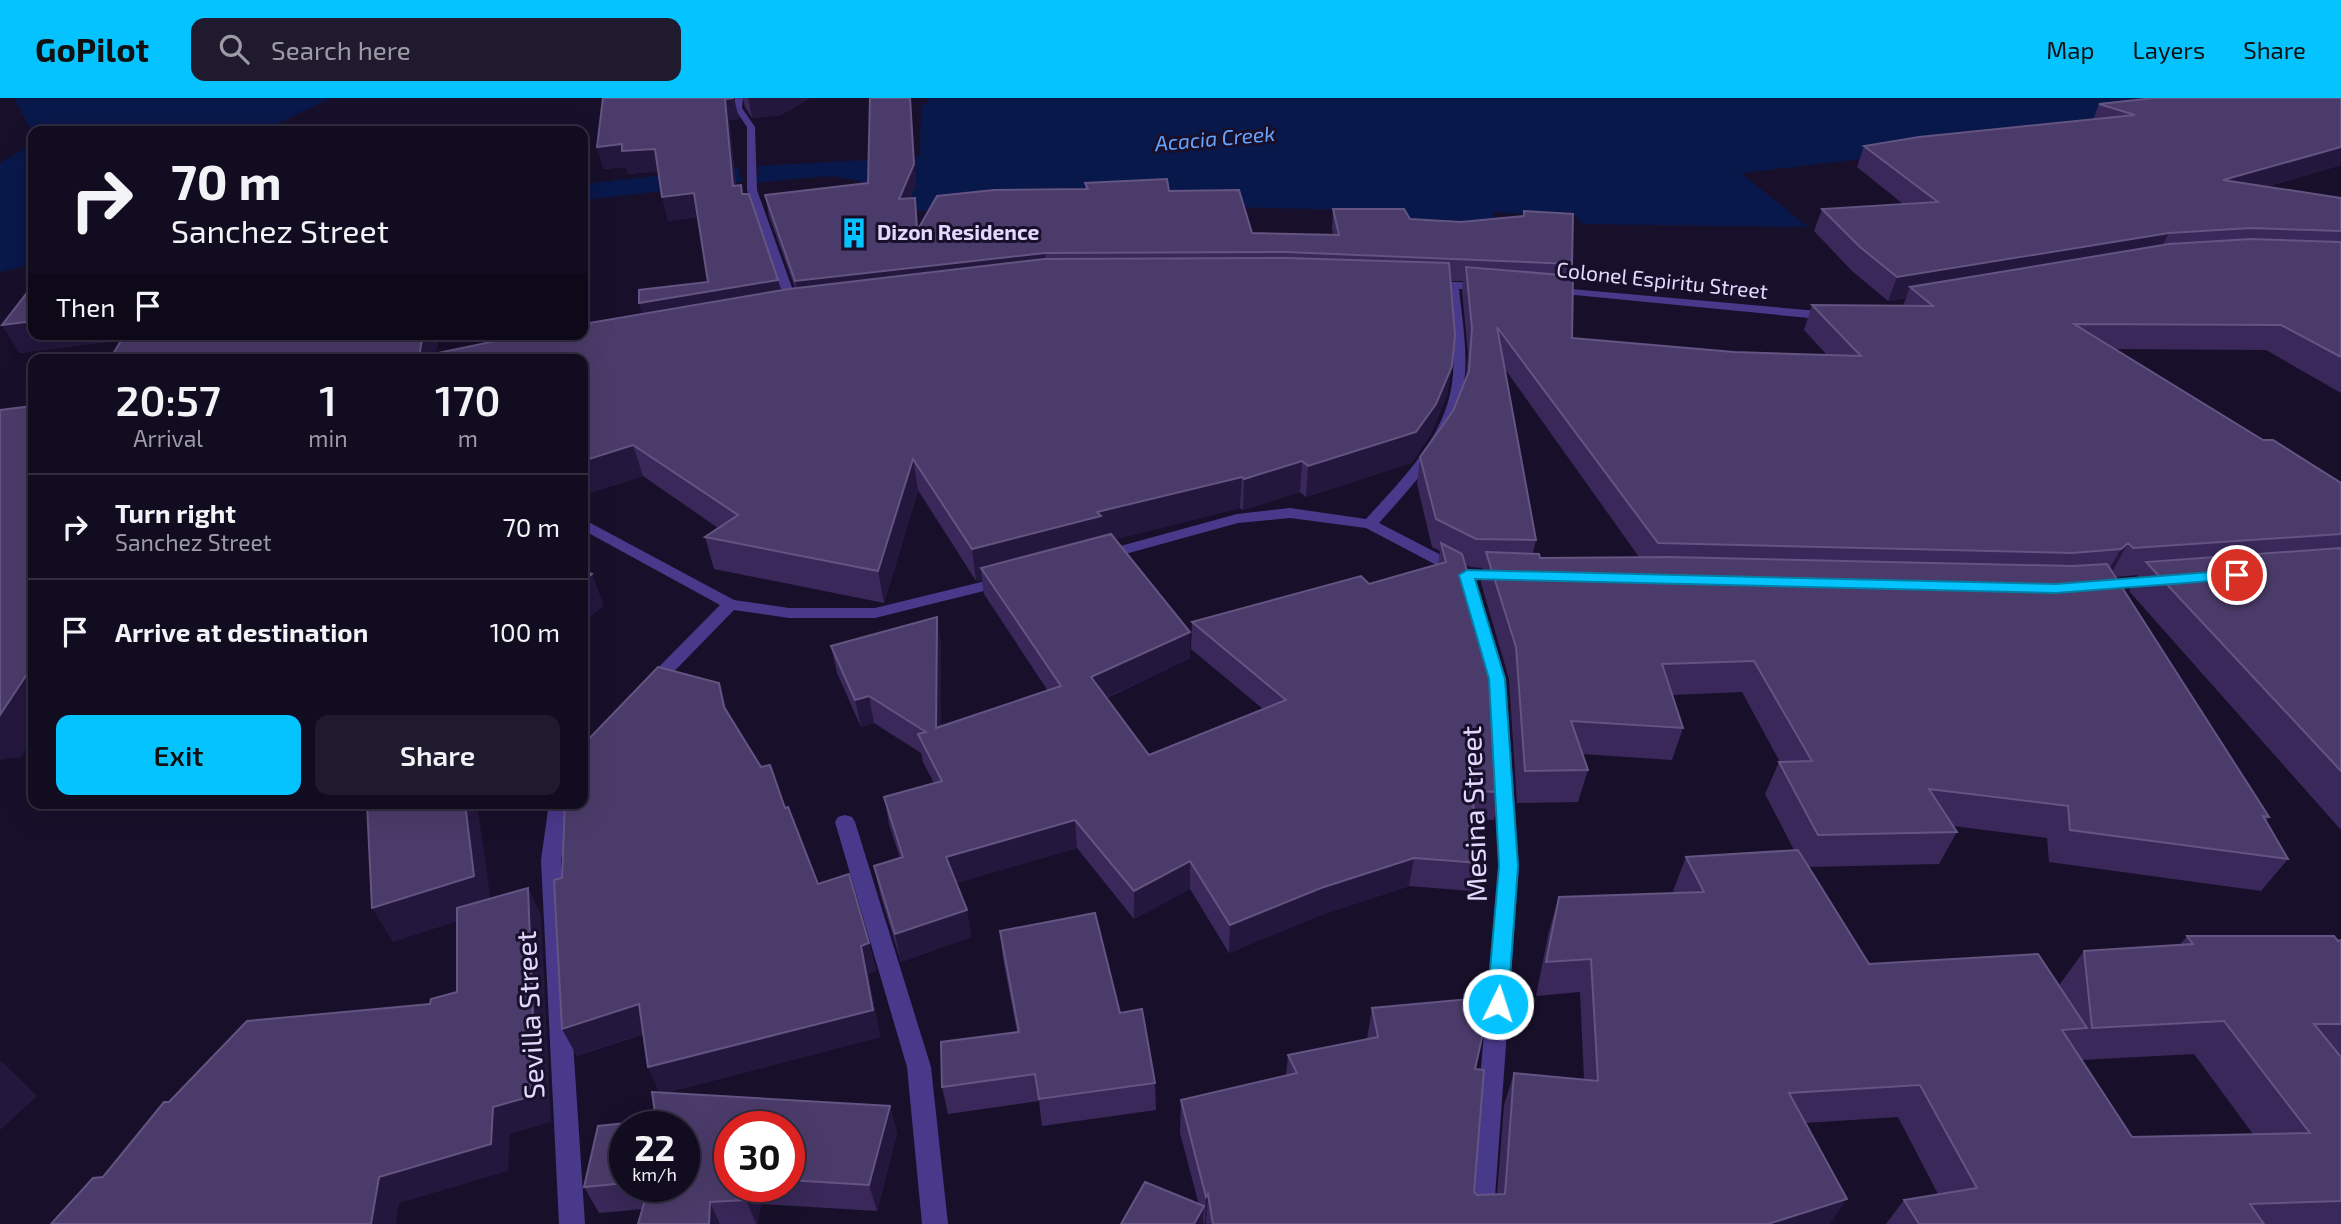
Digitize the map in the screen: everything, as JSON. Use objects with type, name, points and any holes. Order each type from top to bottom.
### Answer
[{"type":"street","points":[[739,98],[738,108],[751,127],[752,190],[794,310]]},
{"type":"street","points":[[1414,283],[1494,287]]},
{"type":"street","points":[[1370,524],[1426,459],[1450,422],[1460,377],[1452,285]]},
{"type":"street","name":"Colonel Espiritu Street","points":[[1535,289],[1810,315],[1846,315]]},
{"type":"street","points":[[780,313],[807,309]]},
{"type":"street","points":[[1082,561],[1237,519],[1290,513],[1370,524],[1467,575],[1521,576]]},
{"type":"street","points":[[588,527],[730,604],[789,613],[876,612],[1017,579]]},
{"type":"street","name":"Mesina Street","points":[[1467,575],[1497,679],[1509,866],[1480,1224]]},
{"type":"street","points":[[2083,586],[2178,579]]},
{"type":"street","points":[[638,698],[730,604]]},
{"type":"street","name":"Sevilla Street","points":[[558,809],[551,860],[572,1224]]},
{"type":"street","points":[[845,822],[919,1068],[935,1224]]},
{"type":"water","points":[[14,98],[331,98],[273,126],[29,126]]},
{"type":"water","points":[[930,98],[2244,98],[2063,122],[2086,133],[1741,173],[1808,227],[1583,224],[1577,217],[1493,212],[1498,238],[1354,210],[1226,207],[921,211],[876,196],[871,185],[844,178],[801,176],[759,180],[758,166],[920,157],[921,108]]},
{"type":"water","points":[[28,147],[28,265],[0,272],[0,163]]},
{"type":"water","points":[[738,167],[742,182],[588,199],[588,183]]},
{"type":"building","points":[[603,98],[734,98],[725,99],[733,186],[741,185],[742,194],[749,194],[778,280],[639,303],[639,290],[708,282],[694,193],[662,197],[655,149],[622,151],[622,144],[597,147]]},
{"type":"building","points":[[870,98],[910,98],[914,164],[899,199],[915,198],[917,231],[937,196],[994,190],[1088,189],[1085,183],[1167,179],[1169,191],[1239,190],[1252,233],[1339,235],[1333,209],[1404,209],[1410,219],[1461,222],[1524,216],[1524,211],[1573,214],[1572,264],[1286,252],[1045,253],[795,281],[765,195],[868,183]]},
{"type":"building","points":[[2154,98],[2341,98],[2341,147],[2223,180],[2341,198],[2341,231],[2251,228],[2169,233],[1897,277],[1860,247],[1822,209],[1938,202],[1864,146],[1919,137],[2135,115],[2099,104]]},
{"type":"building","points":[[2251,239],[2341,242],[2341,357],[2281,325],[2074,324],[2263,440],[2273,440],[2341,483],[2341,534],[2133,548],[2128,543],[2121,549],[2072,553],[1658,543],[1497,327],[1536,540],[1476,539],[1436,519],[1420,457],[1453,411],[1469,371],[1472,328],[1466,267],[1573,276],[1572,338],[1734,352],[1861,356],[1812,305],[1933,306],[1910,287],[2169,244]]},
{"type":"building","points":[[1287,258],[1449,263],[1455,335],[1452,366],[1436,404],[1416,432],[1308,466],[1302,461],[1244,479],[1242,477],[1097,512],[1101,516],[972,549],[913,459],[878,571],[705,537],[738,515],[633,445],[588,459],[588,354],[433,354],[500,340],[588,340],[588,323],[789,289],[1044,259]]},
{"type":"building","points":[[28,291],[28,322],[2,325]]},
{"type":"building","points":[[121,340],[422,340],[420,354],[113,354]]},
{"type":"building","points":[[28,407],[28,673],[0,715],[0,410]]},
{"type":"building","points":[[1111,534],[1190,632],[1091,677],[1149,755],[1286,700],[1192,622],[1361,576],[1369,584],[1446,562],[1441,543],[1462,554],[1491,653],[1500,792],[1472,791],[1479,863],[1414,858],[1321,888],[1230,925],[1190,861],[1134,891],[1075,820],[946,857],[967,910],[895,934],[874,866],[903,857],[884,797],[942,781],[918,734],[926,732],[869,696],[855,700],[831,646],[937,617],[936,728],[1061,686],[981,568]]},
{"type":"building","points":[[2341,548],[2341,771],[2146,562]]},
{"type":"building","points":[[1486,552],[1539,554],[1540,558],[1670,557],[2073,566],[2107,564],[2269,817],[2263,816],[2288,859],[2070,830],[2068,806],[1929,789],[1957,832],[1818,835],[1779,762],[1812,761],[1754,661],[1662,664],[1683,728],[1571,721],[1588,770],[1525,771],[1516,647]]},
{"type":"building","points":[[658,667],[719,683],[724,707],[761,767],[770,765],[785,808],[788,807],[818,884],[849,874],[869,943],[861,946],[873,1010],[648,1067],[639,1004],[562,1029],[554,880],[562,878],[565,809],[588,809],[588,740]]},
{"type":"building","points":[[367,809],[466,809],[474,876],[372,908]]},
{"type":"building","points":[[1798,850],[1869,964],[2038,954],[2087,1028],[2062,1030],[2132,1137],[2310,1133],[2224,1021],[2092,1028],[2084,951],[2193,944],[2187,936],[2334,936],[2338,941],[2341,940],[2341,1024],[2314,1024],[2341,1057],[2341,1201],[2250,1204],[2264,1224],[1919,1224],[1904,1200],[1977,1188],[1920,1085],[1789,1093],[1847,1199],[1768,1224],[1213,1224],[1208,1194],[1206,1197],[1181,1100],[1297,1073],[1288,1055],[1378,1037],[1372,1008],[1491,997],[1475,1069],[1484,1070],[1474,1192],[1477,1195],[1505,1194],[1514,1073],[1598,1081],[1591,959],[1546,962],[1559,897],[1704,892],[1686,857]]},
{"type":"building","points":[[528,888],[536,1095],[493,1107],[491,1144],[379,1177],[371,1224],[51,1224],[93,1178],[103,1177],[164,1102],[169,1102],[247,1021],[430,1004],[431,999],[457,992],[457,908]]},
{"type":"building","points":[[1095,913],[1120,1013],[1142,1009],[1155,1083],[1039,1099],[1035,1074],[942,1087],[941,1042],[1019,1032],[1000,931]]},
{"type":"building","points":[[652,1092],[890,1106],[869,1185],[805,1181],[805,1111],[714,1111],[714,1202],[710,1202],[709,1224],[638,1224],[644,1202],[700,1202],[700,1111],[655,1111]]},
{"type":"building","points":[[609,1125],[609,1185],[584,1187],[598,1126]]},
{"type":"building","points":[[1145,1182],[1204,1206],[1194,1224],[1121,1224]]},
{"type":"waterway","name":"Acacia Creek","points":[[754,180],[824,174]]},
{"type":"place","name":"Dizon Residence","points":[[854,233]]},
{"type":"route","points":[[1498,1004],[1509,866],[1497,679],[1467,575],[2056,589],[2237,575]]}]
